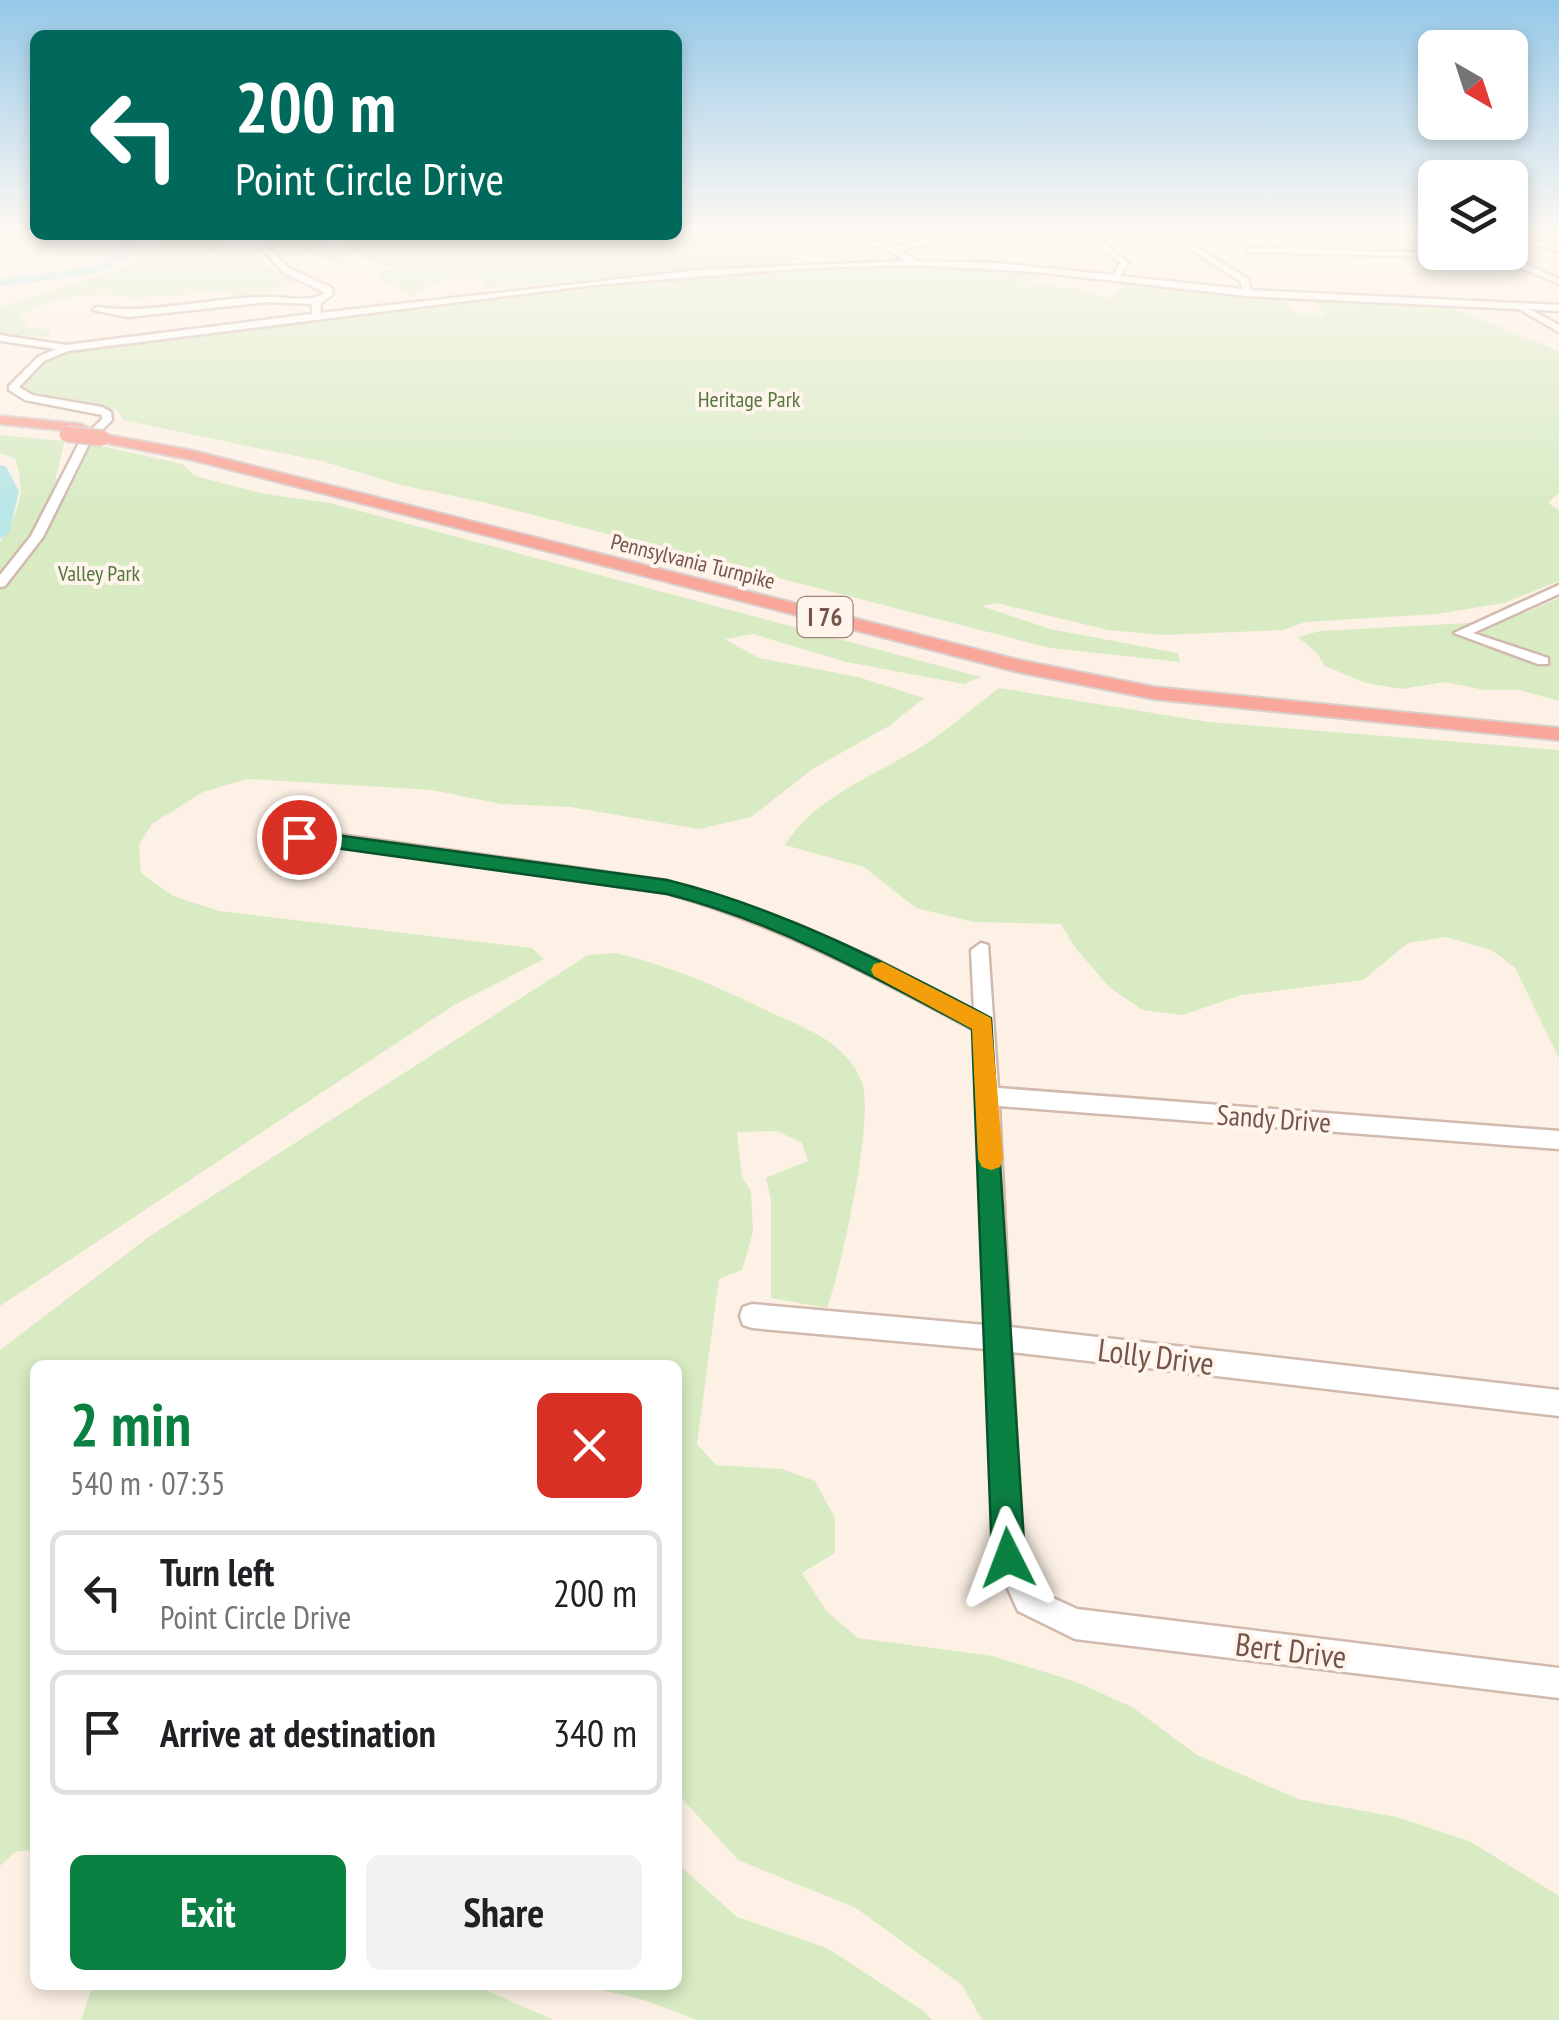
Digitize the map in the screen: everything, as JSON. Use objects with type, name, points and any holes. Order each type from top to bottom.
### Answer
[{"type":"highway","name":"Pennsylvania Turnpike","points":[[0,423],[205,451],[1023,657],[1152,680],[1559,724]]},
{"type":"highway","name":"Pennsylvania Turnpike","points":[[108,435],[1018,666],[1154,692],[1559,734]]},
{"type":"street","points":[[0,338],[66,348],[246,324]]},
{"type":"street","points":[[0,584],[38,537],[84,442],[107,420],[107,414],[98,409],[29,398],[13,388],[41,360],[66,348]]},
{"type":"street","points":[[1543,660],[1461,633],[1559,589]]},
{"type":"street","points":[[276,832],[667,887],[703,896],[855,957],[983,1024]]},
{"type":"street","points":[[981,950],[996,1338]]},
{"type":"street","name":"Sandy Drive","points":[[988,1096],[1559,1140]]},
{"type":"street","name":"Lolly Drive","points":[[752,1316],[996,1338],[1559,1402]]},
{"type":"street","name":"Bert Drive","points":[[996,1338],[1008,1558],[1028,1601],[1075,1624],[1559,1683]]},
{"type":"green space","points":[[0,324],[25,324],[26,328],[49,329],[52,337],[0,334]]},
{"type":"green space","name":"Heritage Park","points":[[274,324],[1492,324],[1559,351],[1559,493],[1548,503],[1559,510],[1559,581],[1504,603],[1437,614],[1305,622],[1283,630],[1163,635],[1108,630],[996,603],[982,606],[1050,629],[1178,653],[1180,662],[1050,648],[487,503],[401,485],[325,462],[123,420],[117,410],[22,391],[20,384],[61,351]]},
{"type":"green space","name":"Valley Park","points":[[0,435],[65,441],[55,479],[72,479],[82,453],[93,444],[182,464],[195,476],[265,494],[330,503],[981,677],[964,684],[846,662],[753,634],[725,639],[759,658],[858,677],[924,698],[889,726],[814,768],[751,817],[699,829],[570,807],[501,804],[432,790],[248,779],[203,792],[152,824],[139,845],[141,873],[173,896],[219,911],[532,948],[544,959],[454,1005],[0,1306],[0,543],[16,512],[21,483],[15,459],[0,453]]},
{"type":"green space","points":[[1559,598],[1559,701],[1520,690],[1485,690],[1444,682],[1402,689],[1366,683],[1325,666],[1298,637],[1320,631],[1505,621]]},
{"type":"green space","points":[[999,688],[1208,722],[1559,750],[1559,1058],[1515,968],[1492,950],[1445,937],[1408,943],[1363,980],[1241,995],[1183,1015],[1142,1010],[1109,987],[1061,924],[974,922],[916,908],[864,867],[785,845],[830,800],[924,745]]},
{"type":"green space","points":[[615,953],[706,983],[818,1035],[844,1054],[862,1082],[865,1100],[860,1158],[848,1229],[827,1308],[771,1298],[771,1200],[766,1178],[808,1161],[802,1143],[777,1131],[737,1132],[742,1177],[751,1191],[753,1232],[742,1270],[719,1279],[697,1444],[716,1465],[782,1469],[815,1481],[835,1518],[835,1553],[802,1573],[827,1612],[858,1638],[992,1656],[1074,1681],[1132,1707],[1197,1755],[1298,1799],[1397,1817],[1471,1842],[1559,1896],[1559,2020],[982,2020],[962,1985],[856,1908],[738,1860],[682,1798],[682,1360],[30,1360],[30,1850],[15,1852],[0,1866],[0,1350],[150,1236],[588,955]]},
{"type":"green space","points":[[682,1868],[737,1917],[827,1948],[932,2020],[697,2020],[644,2000],[602,1990],[682,1990]]},
{"type":"green space","points":[[91,1990],[485,1990],[554,2020],[81,2020]]},
{"type":"waterway","points":[[0,470],[10,491],[0,533]]},
{"type":"slow traffic","points":[[882,970],[983,1024],[991,1159]]},
{"type":"route","points":[[299,837],[667,887],[703,896],[870,964],[983,1024],[1008,1558]]}]
